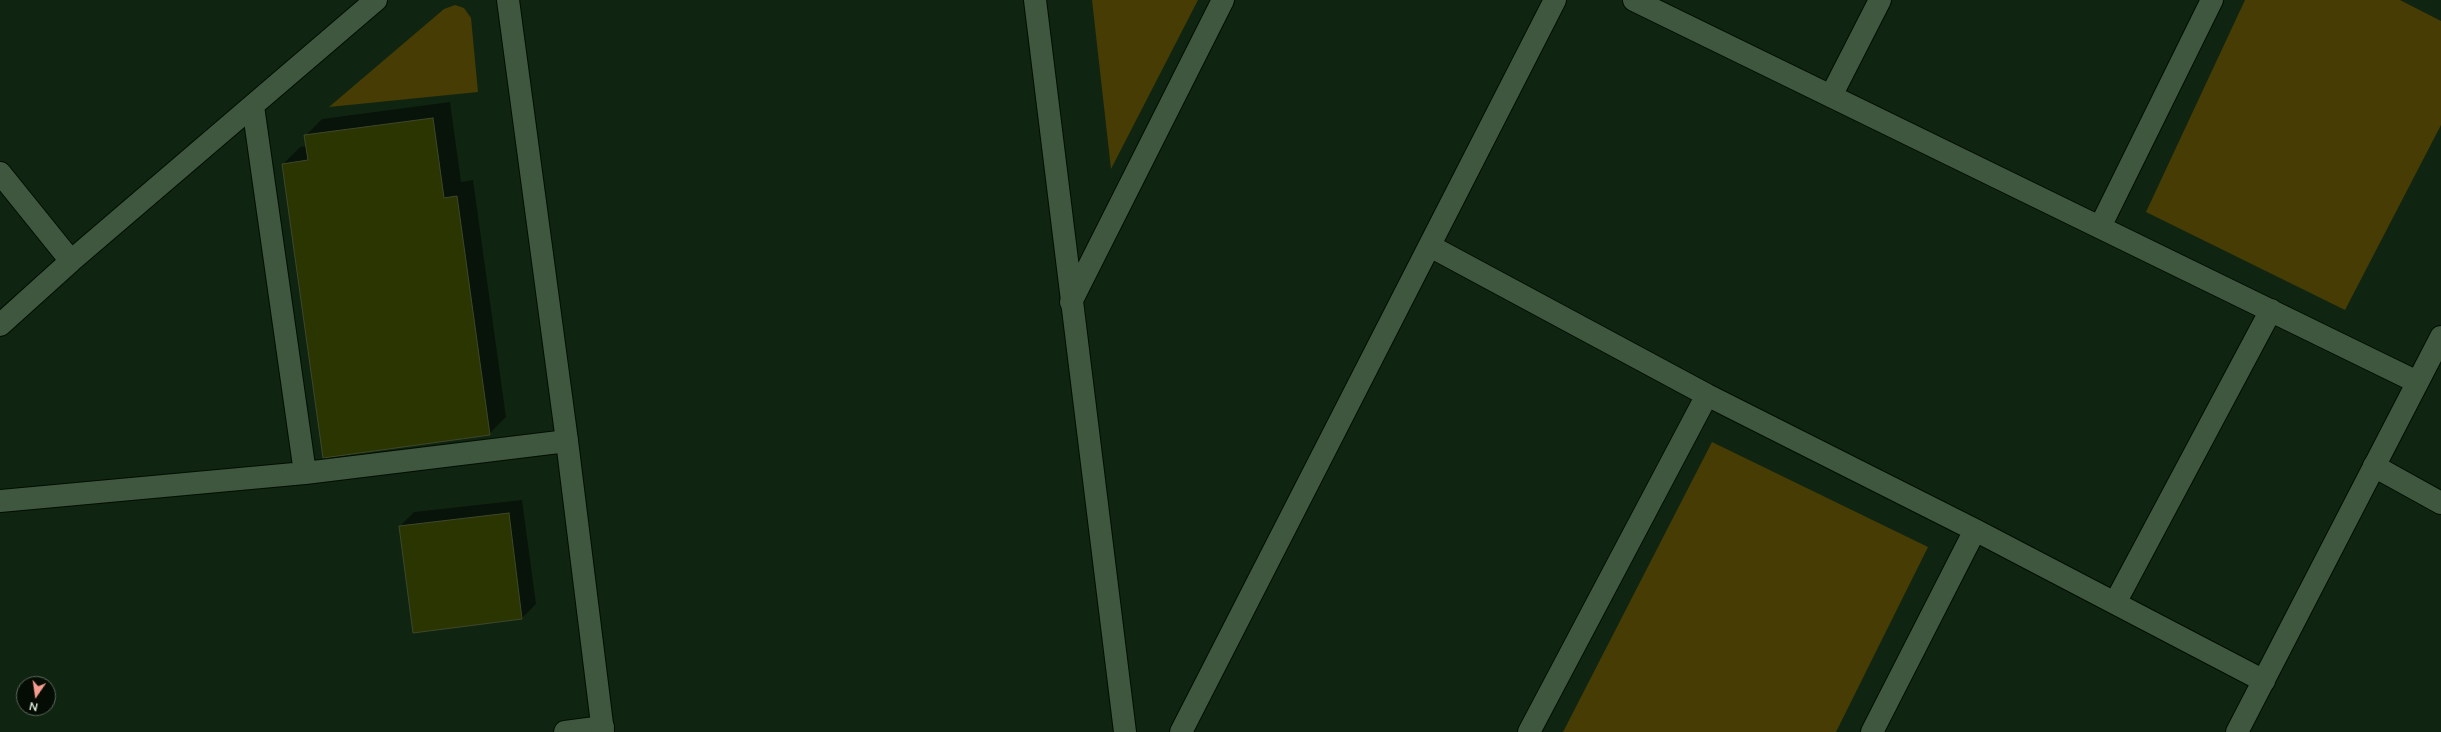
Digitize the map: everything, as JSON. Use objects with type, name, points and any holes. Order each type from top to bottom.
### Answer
[{"type":"street","points":[[0,325],[71,261],[376,0]]},
{"type":"street","points":[[508,0],[567,441],[603,730],[566,732]]},
{"type":"street","points":[[1035,0],[1070,302],[1125,732]]},
{"type":"street","points":[[1070,302],[1223,0]]},
{"type":"street","points":[[1181,732],[1555,0]]},
{"type":"street","points":[[1634,0],[2417,382]]},
{"type":"street","points":[[1831,96],[1880,0]]},
{"type":"street","points":[[2100,227],[2212,0]]},
{"type":"street","points":[[253,106],[305,473]]},
{"type":"street","points":[[0,173],[71,261]]},
{"type":"street","points":[[1430,246],[1707,395],[1975,530],[2264,681]]},
{"type":"street","points":[[2115,603],[2271,310]]},
{"type":"street","points":[[2237,732],[2441,336]]},
{"type":"street","points":[[1529,732],[1707,395]]},
{"type":"street","points":[[0,501],[305,473],[567,441]]},
{"type":"street","points":[[2374,466],[2441,503]]},
{"type":"street","points":[[1872,732],[1975,530]]},
{"type":"shaded area","points":[[1092,0],[1198,0],[1111,169]]},
{"type":"shaded area","points":[[2245,0],[2400,0],[2441,21],[2441,125],[2345,310],[2146,212]]},
{"type":"shaded area","points":[[455,5],[464,8],[471,18],[478,92],[329,107],[444,9]]},
{"type":"shaded area","points":[[1712,442],[1928,547],[1836,732],[1563,732]]},
{"type":"building","points":[[433,118],[444,198],[457,196],[490,435],[323,458],[282,164],[308,160],[304,135]]},
{"type":"building","points":[[509,513],[522,619],[413,633],[399,526]]}]
